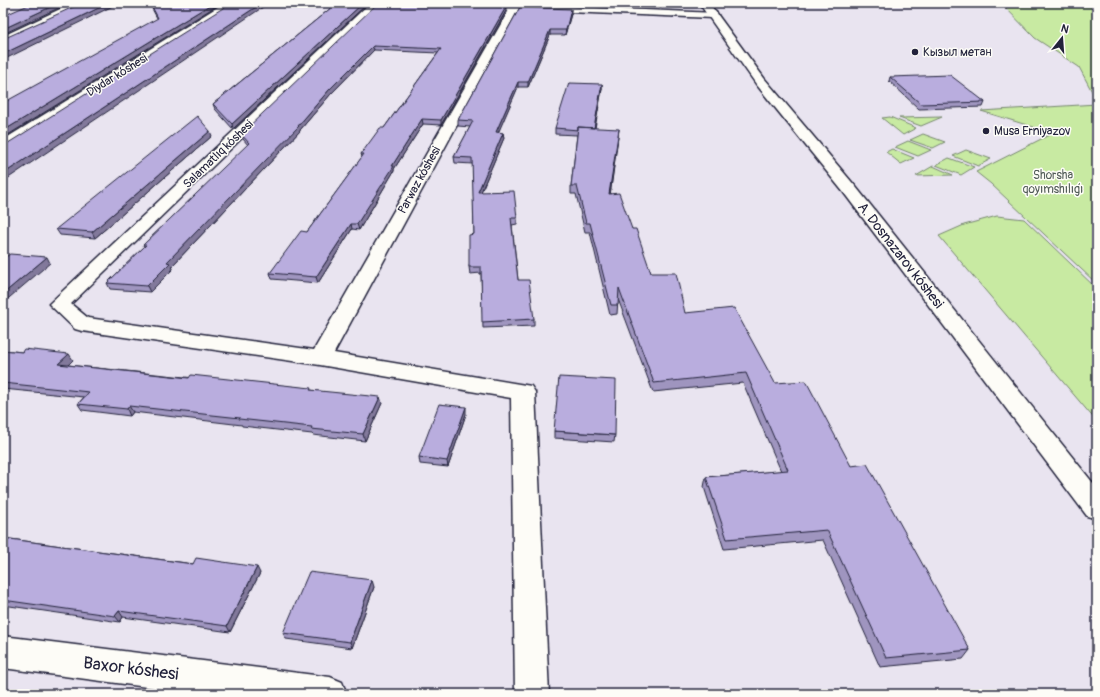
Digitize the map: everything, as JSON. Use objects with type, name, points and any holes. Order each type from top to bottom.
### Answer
[{"type":"street","points":[[3,40],[81,3]]},
{"type":"street","name":"Diydar kóshesi","points":[[3,146],[232,3]]},
{"type":"street","name":"Salamatlıq kóshesi","points":[[320,358],[82,324],[59,304],[376,3]]},
{"type":"street","points":[[407,3],[709,9]]},
{"type":"street","name":"Parwaz kóshesi","points":[[320,358],[517,5]]},
{"type":"street","name":"A. Dosnazarov kóshesi","points":[[709,9],[760,81],[850,190],[1097,508]]},
{"type":"street","points":[[320,358],[523,392],[532,694]]},
{"type":"street","name":"Baxor kóshesi","points":[[3,652],[330,694]]},
{"type":"green space","points":[[1001,3],[1097,3],[1097,101],[1079,67],[1035,38]]},
{"type":"green space","name":"Shorsha qoyımshılıǵı","points":[[1097,104],[1097,284],[991,184],[976,172],[1053,133],[981,111]]},
{"type":"green space","points":[[890,117],[916,128],[903,135],[882,118]]},
{"type":"green space","points":[[942,117],[921,126],[899,118]]},
{"type":"green space","points":[[923,134],[945,142],[933,148],[910,140]]},
{"type":"green space","points":[[908,141],[931,150],[918,156],[895,147]]},
{"type":"green space","points":[[892,149],[914,158],[901,164],[886,152]]},
{"type":"green space","points":[[966,150],[991,159],[978,166],[953,156]]},
{"type":"green space","points":[[949,158],[974,167],[961,175],[936,165]]},
{"type":"green space","points":[[933,166],[953,175],[916,176]]},
{"type":"green space","points":[[997,216],[1024,219],[1097,289],[1097,422],[939,236],[964,225]]},
{"type":"building","points":[[33,3],[59,3],[3,29],[3,16]]},
{"type":"building","points":[[82,3],[109,3],[3,54],[3,39]]},
{"type":"building","points":[[150,3],[213,3],[3,131],[3,103],[158,18]]},
{"type":"building","points":[[231,3],[262,3],[3,174],[3,145]]},
{"type":"building","points":[[337,3],[363,3],[232,124],[213,104]]},
{"type":"building","points":[[378,3],[506,7],[441,120],[422,119],[357,224],[351,224],[316,277],[270,273],[301,231],[307,232],[364,154],[361,154],[380,128],[384,128],[441,49],[373,46],[329,90],[299,126],[167,262],[170,263],[147,286],[107,283],[146,245],[143,245],[249,143],[241,134]]},
{"type":"building","points":[[520,7],[571,9],[566,30],[550,30],[528,82],[518,82],[496,132],[503,133],[478,192],[514,191],[517,218],[511,218],[518,280],[529,280],[534,319],[482,322],[481,267],[469,267],[469,235],[474,234],[472,158],[454,157],[473,121],[458,120]]},
{"type":"building","points":[[950,75],[985,102],[921,104],[890,77]]},
{"type":"building","points":[[569,83],[602,84],[594,128],[578,127],[578,130],[555,128]]},
{"type":"building","points":[[197,116],[210,131],[92,232],[56,229]]},
{"type":"building","points":[[578,127],[619,129],[609,194],[619,193],[632,229],[636,229],[651,273],[676,273],[685,313],[734,308],[775,383],[806,381],[851,466],[867,464],[970,650],[886,658],[827,530],[727,539],[706,477],[788,470],[746,373],[654,383],[619,288],[618,305],[611,305],[590,223],[586,223],[577,186],[571,186]]},
{"type":"building","points":[[10,254],[47,257],[3,294],[3,259]]},
{"type":"building","points":[[24,349],[69,354],[58,364],[189,378],[191,375],[380,397],[363,434],[311,429],[312,427],[239,419],[240,418],[129,406],[127,409],[78,404],[89,392],[3,383],[3,350],[22,352]]},
{"type":"building","points":[[559,377],[616,380],[615,435],[554,431]]},
{"type":"building","points":[[439,404],[466,407],[447,461],[419,457]]},
{"type":"building","points":[[3,538],[193,564],[196,558],[257,567],[227,626],[119,611],[115,616],[3,600]]},
{"type":"building","points":[[309,572],[372,580],[350,642],[283,633]]},
{"type":"waterway","points":[[3,5],[11,3]]},
{"type":"place","name":"Кызыл метан","points":[[915,52]]},
{"type":"place","name":"Musa Erniyazov","points":[[986,131]]}]
